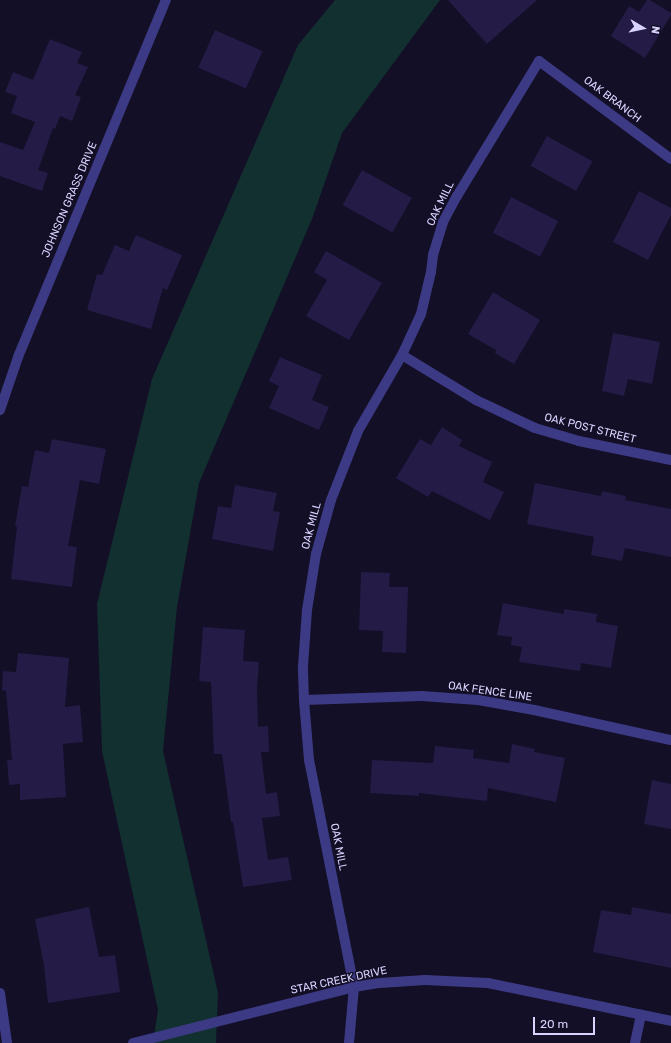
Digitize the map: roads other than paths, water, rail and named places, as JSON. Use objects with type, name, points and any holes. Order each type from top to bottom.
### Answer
[{"type":"street","name":"JOHNSON GRASS DRIVE","points":[[0,410],[18,357],[166,0]]},
{"type":"street","name":"OAK BRANCH","points":[[539,61],[671,159]]},
{"type":"street","name":"OAK MILL","points":[[349,1043],[354,988],[309,760],[304,700],[303,666],[307,610],[316,554],[331,500],[358,431],[402,355],[421,314],[431,272],[433,255],[443,222],[457,196],[539,61]]},
{"type":"street","name":"OAK POST STREET","points":[[402,355],[476,400],[535,428],[579,441],[671,460]]},
{"type":"street","name":"OAK FENCE LINE","points":[[304,700],[422,696],[478,700],[534,710],[671,740]]},
{"type":"street","name":"STAR CREEK DRIVE","points":[[133,1043],[354,988],[380,983],[410,980],[469,982],[509,987],[671,1021]]},
{"type":"street","points":[[0,993],[7,1043]]},
{"type":"street","points":[[635,1043],[641,1015]]}]
